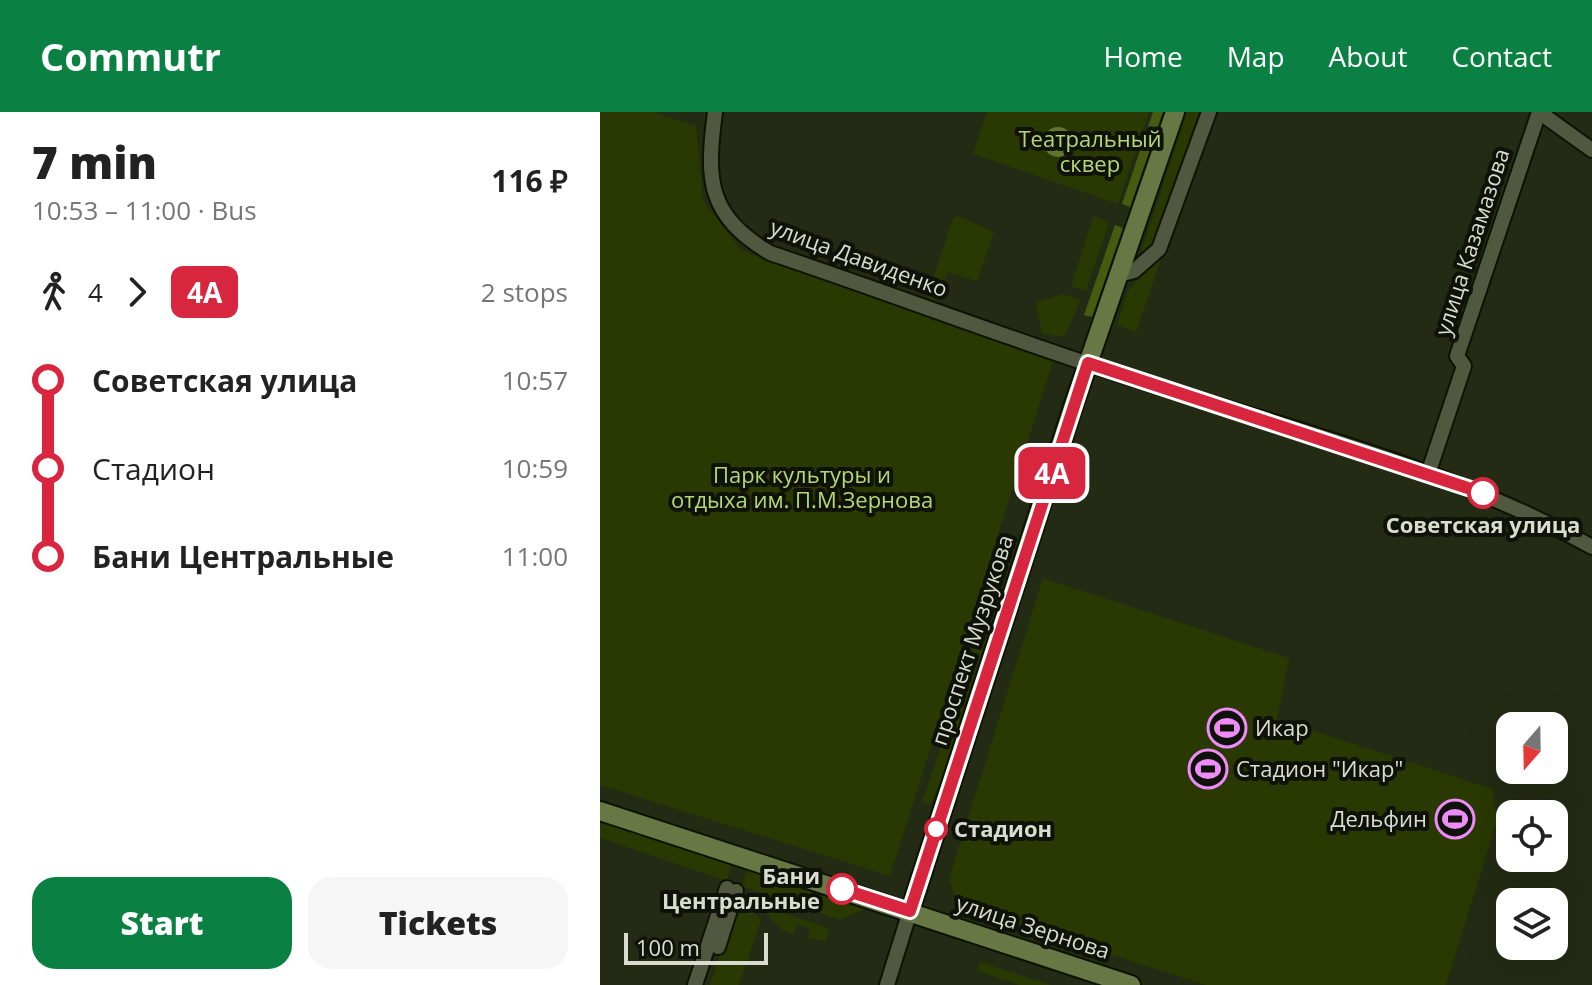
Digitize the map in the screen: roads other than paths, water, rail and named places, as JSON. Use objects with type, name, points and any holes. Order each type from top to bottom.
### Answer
[{"type":"main road","name":"проспект Музрукова","points":[[910,911],[1088,363],[1175,112]]},
{"type":"main road","name":"улица Зернова","points":[[600,811],[1131,985]]},
{"type":"street","name":"улица Давиденко","points":[[715,112],[710,172],[719,206],[740,234],[770,253],[1088,363]]},
{"type":"street","points":[[1119,275],[1134,271],[1159,249],[1209,112]]},
{"type":"street","name":"улица Казамазова","points":[[1428,474],[1464,366],[1457,356],[1539,112],[1592,150]]},
{"type":"street","points":[[1088,363],[1497,499],[1592,547]]},
{"type":"street","points":[[695,985],[731,889],[705,985]]},
{"type":"street","points":[[887,985],[910,911]]},
{"type":"place","name":"Советская улица","points":[[1483,493]]},
{"type":"place","name":"Икар","points":[[1227,728]]},
{"type":"place","name":"Стадион \"Икар\"","points":[[1208,769]]},
{"type":"place","name":"Дельфин","points":[[1455,819]]},
{"type":"place","name":"Стадион","points":[[936,829]]},
{"type":"place","name":"Бани Центральные","points":[[842,889]]},
{"type":"park label","name":"Театральный сквер","points":[[1090,152]]},
{"type":"park label","name":"Парк культуры и отдыха им. П.М.Зернова","points":[[802,488]]}]
